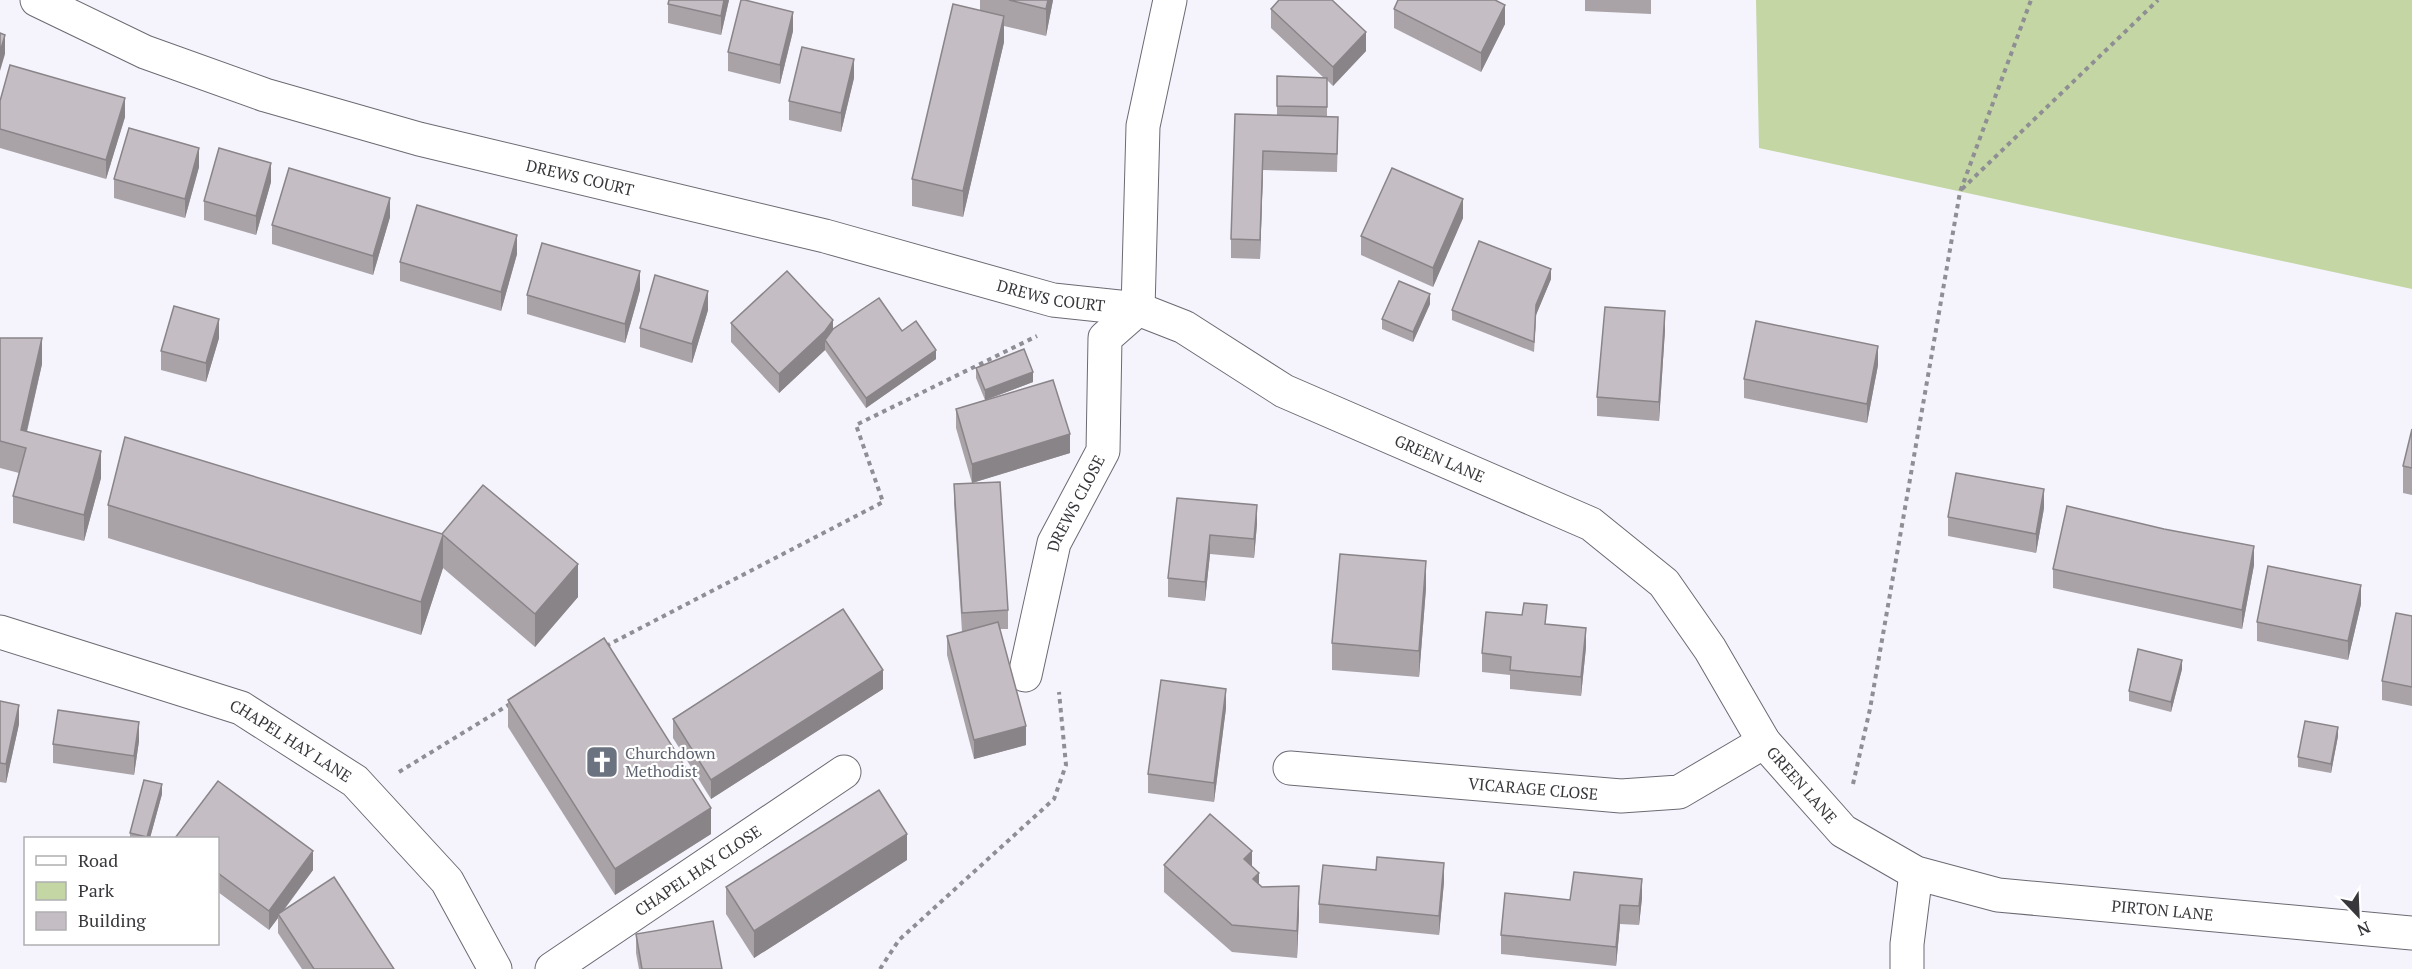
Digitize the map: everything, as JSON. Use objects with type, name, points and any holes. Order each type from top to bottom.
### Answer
[{"type":"street","name":"DREWS COURT","points":[[37,0],[146,52],[265,95],[419,139],[825,236],[1053,300],[1138,309]]},
{"type":"street","points":[[1138,309],[1143,126],[1170,0]]},
{"type":"street","name":"DREWS CLOSE","points":[[1025,675],[1054,543],[1103,451],[1105,338],[1138,309]]},
{"type":"street","name":"GREEN LANE","points":[[1138,309],[1184,327],[1284,391],[1591,524],[1664,583],[1710,649],[1764,742],[1843,831],[1916,873]]},
{"type":"street","name":"CHAPEL HAY LANE","points":[[0,632],[241,708],[355,781],[447,881],[495,969]]},
{"type":"street","name":"VICARAGE CLOSE","points":[[1290,768],[1621,796],[1678,792],[1764,742]]},
{"type":"street","name":"CHAPEL HAY CLOSE","points":[[552,969],[844,772]]},
{"type":"street","points":[[1907,969],[1907,944],[1916,873]]},
{"type":"street","name":"PIRTON LANE","points":[[1916,873],[1998,895],[2412,933]]},
{"type":"path","points":[[1843,831],[1870,709],[1960,192],[2031,0]]},
{"type":"path","points":[[1960,192],[2158,0]]},
{"type":"path","points":[[601,649],[883,502],[856,425],[1058,326],[1088,304]]},
{"type":"path","points":[[378,805],[385,781],[512,702]]},
{"type":"green space","points":[[1756,0],[2412,0],[2412,289],[1759,148]]},
{"type":"building","points":[[669,0],[724,0],[721,16],[668,4]]},
{"type":"building","points":[[741,0],[793,12],[780,65],[728,52]]},
{"type":"building","points":[[1009,0],[1048,0],[1046,9]]},
{"type":"building","points":[[1279,0],[1332,0],[1366,32],[1333,67],[1271,9]]},
{"type":"building","points":[[1398,0],[1495,0],[1505,5],[1481,53],[1394,9]]},
{"type":"building","points":[[953,4],[1004,16],[963,191],[912,179]]},
{"type":"building","points":[[0,33],[5,35],[0,52]]},
{"type":"building","points":[[802,47],[854,59],[841,113],[789,101]]},
{"type":"building","points":[[10,65],[125,98],[106,160],[0,129],[0,101]]},
{"type":"building","points":[[1277,76],[1327,78],[1327,107],[1277,106]]},
{"type":"building","points":[[1235,114],[1338,117],[1337,154],[1263,151],[1260,240],[1231,239]]},
{"type":"building","points":[[129,128],[199,148],[185,199],[114,179]]},
{"type":"building","points":[[219,148],[271,163],[256,216],[204,201]]},
{"type":"building","points":[[289,168],[390,198],[373,256],[272,225]]},
{"type":"building","points":[[1392,168],[1463,199],[1433,268],[1361,236]]},
{"type":"building","points":[[417,205],[517,235],[501,292],[400,262]]},
{"type":"building","points":[[1479,241],[1551,269],[1536,305],[1534,342],[1452,310]]},
{"type":"building","points":[[542,243],[640,271],[625,324],[527,295]]},
{"type":"building","points":[[787,271],[833,320],[825,331],[779,374],[731,323]]},
{"type":"building","points":[[655,275],[708,291],[692,344],[640,328]]},
{"type":"building","points":[[1399,281],[1430,294],[1413,332],[1382,319]]},
{"type":"building","points":[[879,298],[902,331],[916,321],[936,350],[866,398],[825,340],[833,329]]},
{"type":"building","points":[[174,306],[219,319],[206,363],[161,351]]},
{"type":"building","points":[[1605,307],[1665,311],[1659,402],[1597,397]]},
{"type":"building","points":[[1756,321],[1878,346],[1867,404],[1744,379]]},
{"type":"building","points":[[0,338],[42,338],[21,430],[101,451],[84,515],[13,496],[26,448],[0,441]]},
{"type":"building","points":[[1024,349],[1033,372],[985,390],[976,368]]},
{"type":"building","points":[[1053,380],[1070,434],[972,464],[956,409]]},
{"type":"building","points":[[2412,429],[2412,468],[2403,466]]},
{"type":"building","points":[[125,437],[442,534],[483,485],[578,564],[535,614],[443,535],[421,602],[108,505]]},
{"type":"building","points":[[1956,473],[2044,489],[2036,534],[1948,517]]},
{"type":"building","points":[[1000,482],[1008,610],[962,613],[954,484]]},
{"type":"building","points":[[1177,498],[1257,505],[1254,539],[1210,535],[1205,582],[1168,578]]},
{"type":"building","points":[[2067,506],[2164,529],[2254,546],[2242,610],[2053,569]]},
{"type":"building","points":[[1340,554],[1426,561],[1419,651],[1332,643]]},
{"type":"building","points":[[2268,566],[2361,585],[2348,641],[2257,622]]},
{"type":"building","points":[[1524,603],[1547,605],[1545,624],[1586,628],[1581,677],[1510,670],[1511,657],[1482,653],[1486,612],[1522,615]]},
{"type":"building","points":[[843,609],[883,670],[711,780],[673,719]]},
{"type":"building","points":[[2396,613],[2412,616],[2412,687],[2382,681]]},
{"type":"building","points":[[998,622],[1026,726],[974,740],[947,636]]},
{"type":"building","points":[[604,638],[711,808],[615,869],[508,700]]},
{"type":"building","points":[[2138,649],[2182,660],[2171,702],[2129,691]]},
{"type":"building","points":[[1161,680],[1226,689],[1214,783],[1148,774]]},
{"type":"building","points":[[0,701],[19,705],[6,764],[0,763]]},
{"type":"building","points":[[58,710],[139,722],[134,756],[53,744]]},
{"type":"building","points":[[2305,721],[2338,727],[2331,764],[2298,757]]},
{"type":"building","points":[[144,780],[162,784],[147,837],[130,833]]},
{"type":"building","points":[[218,781],[313,851],[269,911],[219,874],[219,837],[176,837]]},
{"type":"building","points":[[879,790],[907,834],[754,931],[726,887]]},
{"type":"building","points":[[1210,814],[1252,851],[1244,859],[1259,873],[1253,879],[1262,887],[1299,886],[1297,931],[1232,925],[1164,865]]},
{"type":"building","points":[[1377,857],[1444,863],[1439,916],[1319,904],[1323,865],[1376,870]]},
{"type":"building","points":[[1574,872],[1642,879],[1639,906],[1620,905],[1616,947],[1501,935],[1505,893],[1570,900]]},
{"type":"building","points":[[334,877],[394,969],[314,969],[278,914]]},
{"type":"building","points":[[713,921],[722,969],[642,969],[636,934]]},
{"type":"place","name":"Churchdown Methodist","points":[[602,762]]}]
